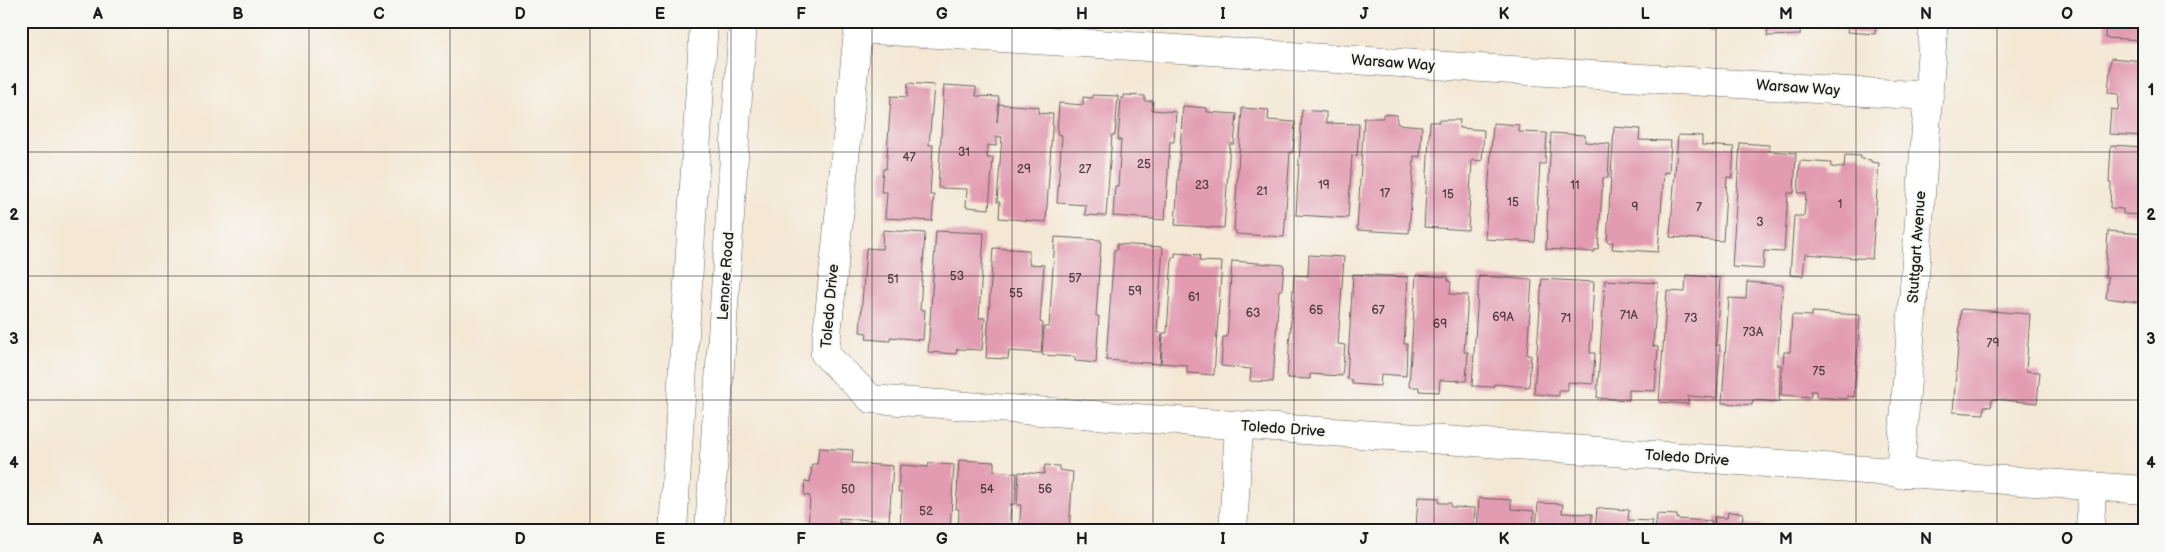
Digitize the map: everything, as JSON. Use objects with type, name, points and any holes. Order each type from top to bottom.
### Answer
[{"type":"street","points":[[673,531],[704,21]]},
{"type":"street","name":"Lenore Road","points":[[709,531],[743,21]]},
{"type":"street","name":"Stuttgart Avenue","points":[[1900,474],[1934,21]]},
{"type":"street","name":"Warsaw Way","points":[[858,25],[1929,96]]},
{"type":"street","name":"Toledo Drive","points":[[858,25],[825,354],[871,399],[2144,490]]},
{"type":"street","points":[[1233,531],[1239,426]]},
{"type":"street","points":[[2090,531],[2092,487]]},
{"type":"building","points":[[1560,21],[1590,21],[1590,25],[1560,23]]},
{"type":"building","points":[[1623,21],[1653,21],[1653,25],[1643,24],[1643,27],[1622,26]]},
{"type":"building","points":[[1685,21],[1743,21],[1742,25],[1718,24],[1718,28],[1685,26]]},
{"type":"building","points":[[1744,21],[1801,21],[1800,35],[1767,36],[1768,28],[1744,26]]},
{"type":"building","points":[[1811,21],[1876,21],[1875,34],[1847,32],[1848,28],[1811,26]]},
{"type":"building","points":[[2106,21],[2144,21],[2144,40],[2105,38]]},
{"type":"building","points":[[2111,58],[2144,61],[2144,136],[2109,134],[2111,109],[2118,110],[2119,94],[2108,93]]},
{"type":"building","points":[[908,83],[934,85],[929,145],[933,145],[930,195],[934,195],[932,221],[885,218],[887,192],[881,192],[883,169],[886,169],[891,96],[907,97]]},
{"type":"building","points":[[944,85],[976,87],[976,96],[999,97],[997,122],[999,104],[1039,107],[1038,113],[1053,114],[1046,222],[999,218],[1000,202],[997,202],[1002,137],[996,137],[996,146],[988,145],[987,158],[993,158],[989,209],[966,207],[967,189],[938,188]]},
{"type":"building","points":[[1092,95],[1118,96],[1115,135],[1112,135],[1106,216],[1085,215],[1086,205],[1057,203],[1062,135],[1057,134],[1059,103],[1083,105],[1083,97],[1092,98]]},
{"type":"building","points":[[1124,95],[1145,96],[1145,101],[1153,101],[1152,110],[1176,112],[1174,142],[1170,142],[1165,220],[1113,216],[1115,186],[1118,186],[1121,140],[1118,140],[1121,98],[1124,98]]},
{"type":"building","points":[[1183,106],[1207,108],[1207,112],[1237,114],[1234,144],[1230,144],[1224,228],[1175,225]]},
{"type":"building","points":[[1242,108],[1269,110],[1268,120],[1295,122],[1293,152],[1290,152],[1284,237],[1236,234],[1234,230]]},
{"type":"building","points":[[1302,110],[1326,112],[1326,123],[1359,124],[1357,156],[1352,155],[1348,218],[1296,215]]},
{"type":"building","points":[[1383,114],[1397,115],[1397,124],[1422,126],[1420,157],[1414,156],[1409,233],[1357,230],[1364,118],[1383,118]]},
{"type":"building","points":[[1439,120],[1460,120],[1459,128],[1484,130],[1482,161],[1472,160],[1468,230],[1424,227],[1430,122],[1439,122]]},
{"type":"building","points":[[1493,123],[1519,125],[1519,132],[1547,133],[1545,164],[1540,164],[1535,242],[1485,239]]},
{"type":"building","points":[[1614,127],[1640,129],[1639,140],[1671,141],[1669,173],[1664,172],[1658,252],[1612,249],[1613,242],[1607,242]]},
{"type":"building","points":[[1551,133],[1585,135],[1585,142],[1610,144],[1608,178],[1603,178],[1598,249],[1594,250],[1594,252],[1546,249]]},
{"type":"building","points":[[1678,135],[1702,136],[1702,145],[1734,147],[1732,178],[1727,177],[1723,241],[1670,237]]},
{"type":"building","points":[[1740,143],[1769,145],[1769,151],[1796,153],[1794,193],[1788,193],[1784,252],[1764,251],[1763,269],[1732,267]]},
{"type":"building","points":[[2111,145],[2144,147],[2144,215],[2123,214],[2123,209],[2110,208]]},
{"type":"building","points":[[1845,155],[1861,156],[1861,159],[1879,163],[1872,259],[1805,254],[1803,276],[1790,275],[1794,216],[1804,216],[1806,193],[1798,193],[1800,161],[1831,163],[1831,167],[1844,168]]},
{"type":"building","points":[[883,230],[925,233],[920,310],[925,310],[923,340],[890,337],[890,341],[866,339],[867,333],[860,332],[866,248],[882,249]]},
{"type":"building","points":[[936,231],[984,233],[979,318],[985,318],[982,350],[957,349],[956,354],[928,352]]},
{"type":"building","points":[[2108,231],[2144,234],[2144,303],[2106,298],[2108,277],[2105,277]]},
{"type":"building","points":[[1055,237],[1101,240],[1096,316],[1099,316],[1096,363],[1075,361],[1075,357],[1042,355],[1044,327],[1049,327]]},
{"type":"building","points":[[1117,244],[1163,247],[1157,332],[1162,333],[1160,364],[1106,360],[1114,250],[1117,250]]},
{"type":"building","points":[[993,248],[1029,250],[1029,264],[1044,265],[1040,322],[1043,323],[1041,353],[1009,351],[1008,359],[986,358]]},
{"type":"building","points":[[1175,253],[1200,255],[1199,261],[1222,262],[1214,375],[1187,373],[1187,365],[1161,363],[1163,333],[1167,333],[1172,257],[1175,257]]},
{"type":"building","points":[[1309,255],[1344,257],[1338,344],[1345,345],[1342,376],[1310,374],[1310,379],[1287,378],[1294,275],[1308,276]]},
{"type":"building","points":[[1232,261],[1284,265],[1282,290],[1279,290],[1273,382],[1250,381],[1251,369],[1221,366],[1223,337],[1227,337]]},
{"type":"building","points":[[1353,274],[1408,277],[1404,344],[1407,344],[1406,376],[1381,374],[1380,386],[1352,384],[1352,380],[1347,379]]},
{"type":"building","points":[[1416,275],[1448,277],[1448,281],[1451,282],[1450,294],[1468,295],[1464,352],[1468,352],[1466,381],[1440,380],[1439,392],[1419,391],[1419,387],[1409,387]]},
{"type":"building","points":[[1686,275],[1720,278],[1716,345],[1720,345],[1717,398],[1688,396],[1688,404],[1659,402],[1667,291],[1685,292]]},
{"type":"building","points":[[1479,276],[1532,280],[1527,355],[1531,355],[1529,387],[1494,384],[1493,387],[1472,386]]},
{"type":"building","points":[[1542,279],[1594,282],[1590,353],[1595,353],[1593,384],[1568,382],[1568,390],[1559,390],[1559,396],[1534,394]]},
{"type":"building","points":[[1605,280],[1658,283],[1653,346],[1658,347],[1655,391],[1629,390],[1629,400],[1597,398]]},
{"type":"building","points":[[1747,282],[1783,285],[1777,365],[1781,365],[1779,402],[1753,400],[1752,405],[1722,403],[1729,298],[1746,299]]},
{"type":"building","points":[[1961,309],[2030,314],[2026,371],[2040,372],[2037,403],[1992,399],[1991,407],[1984,406],[1984,414],[1953,412]]},
{"type":"building","points":[[1812,312],[1860,315],[1854,397],[1847,396],[1847,399],[1816,397],[1816,391],[1811,391],[1811,397],[1781,395],[1784,352],[1790,352],[1792,315],[1812,316]]},
{"type":"building","points":[[819,448],[853,450],[852,463],[893,466],[889,521],[839,518],[839,523],[851,524],[850,531],[808,531],[810,496],[804,495],[805,481],[810,482],[812,464],[817,464]]},
{"type":"building","points":[[959,460],[994,462],[994,471],[1017,473],[1015,504],[1011,504],[1009,531],[958,531],[959,509],[956,509]]},
{"type":"building","points":[[929,463],[954,465],[950,531],[900,531],[902,492],[898,492],[900,465],[928,467]]},
{"type":"building","points":[[1045,465],[1059,466],[1059,470],[1073,472],[1069,531],[1019,531],[1021,505],[1017,505],[1019,472],[1044,474]]},
{"type":"building","points":[[1418,497],[1439,498],[1439,503],[1451,503],[1451,507],[1475,508],[1473,531],[1416,531]]},
{"type":"building","points":[[1479,498],[1511,500],[1511,509],[1534,511],[1533,531],[1477,531]]},
{"type":"building","points":[[1538,503],[1563,504],[1562,513],[1592,514],[1591,531],[1536,531]]},
{"type":"building","points":[[1597,508],[1629,510],[1628,520],[1652,521],[1652,531],[1595,531]]},
{"type":"building","points":[[1728,512],[1743,513],[1742,524],[1770,526],[1770,531],[1714,531],[1715,517],[1727,518]]},
{"type":"building","points":[[1657,514],[1677,515],[1677,519],[1712,521],[1711,531],[1655,531]]}]
